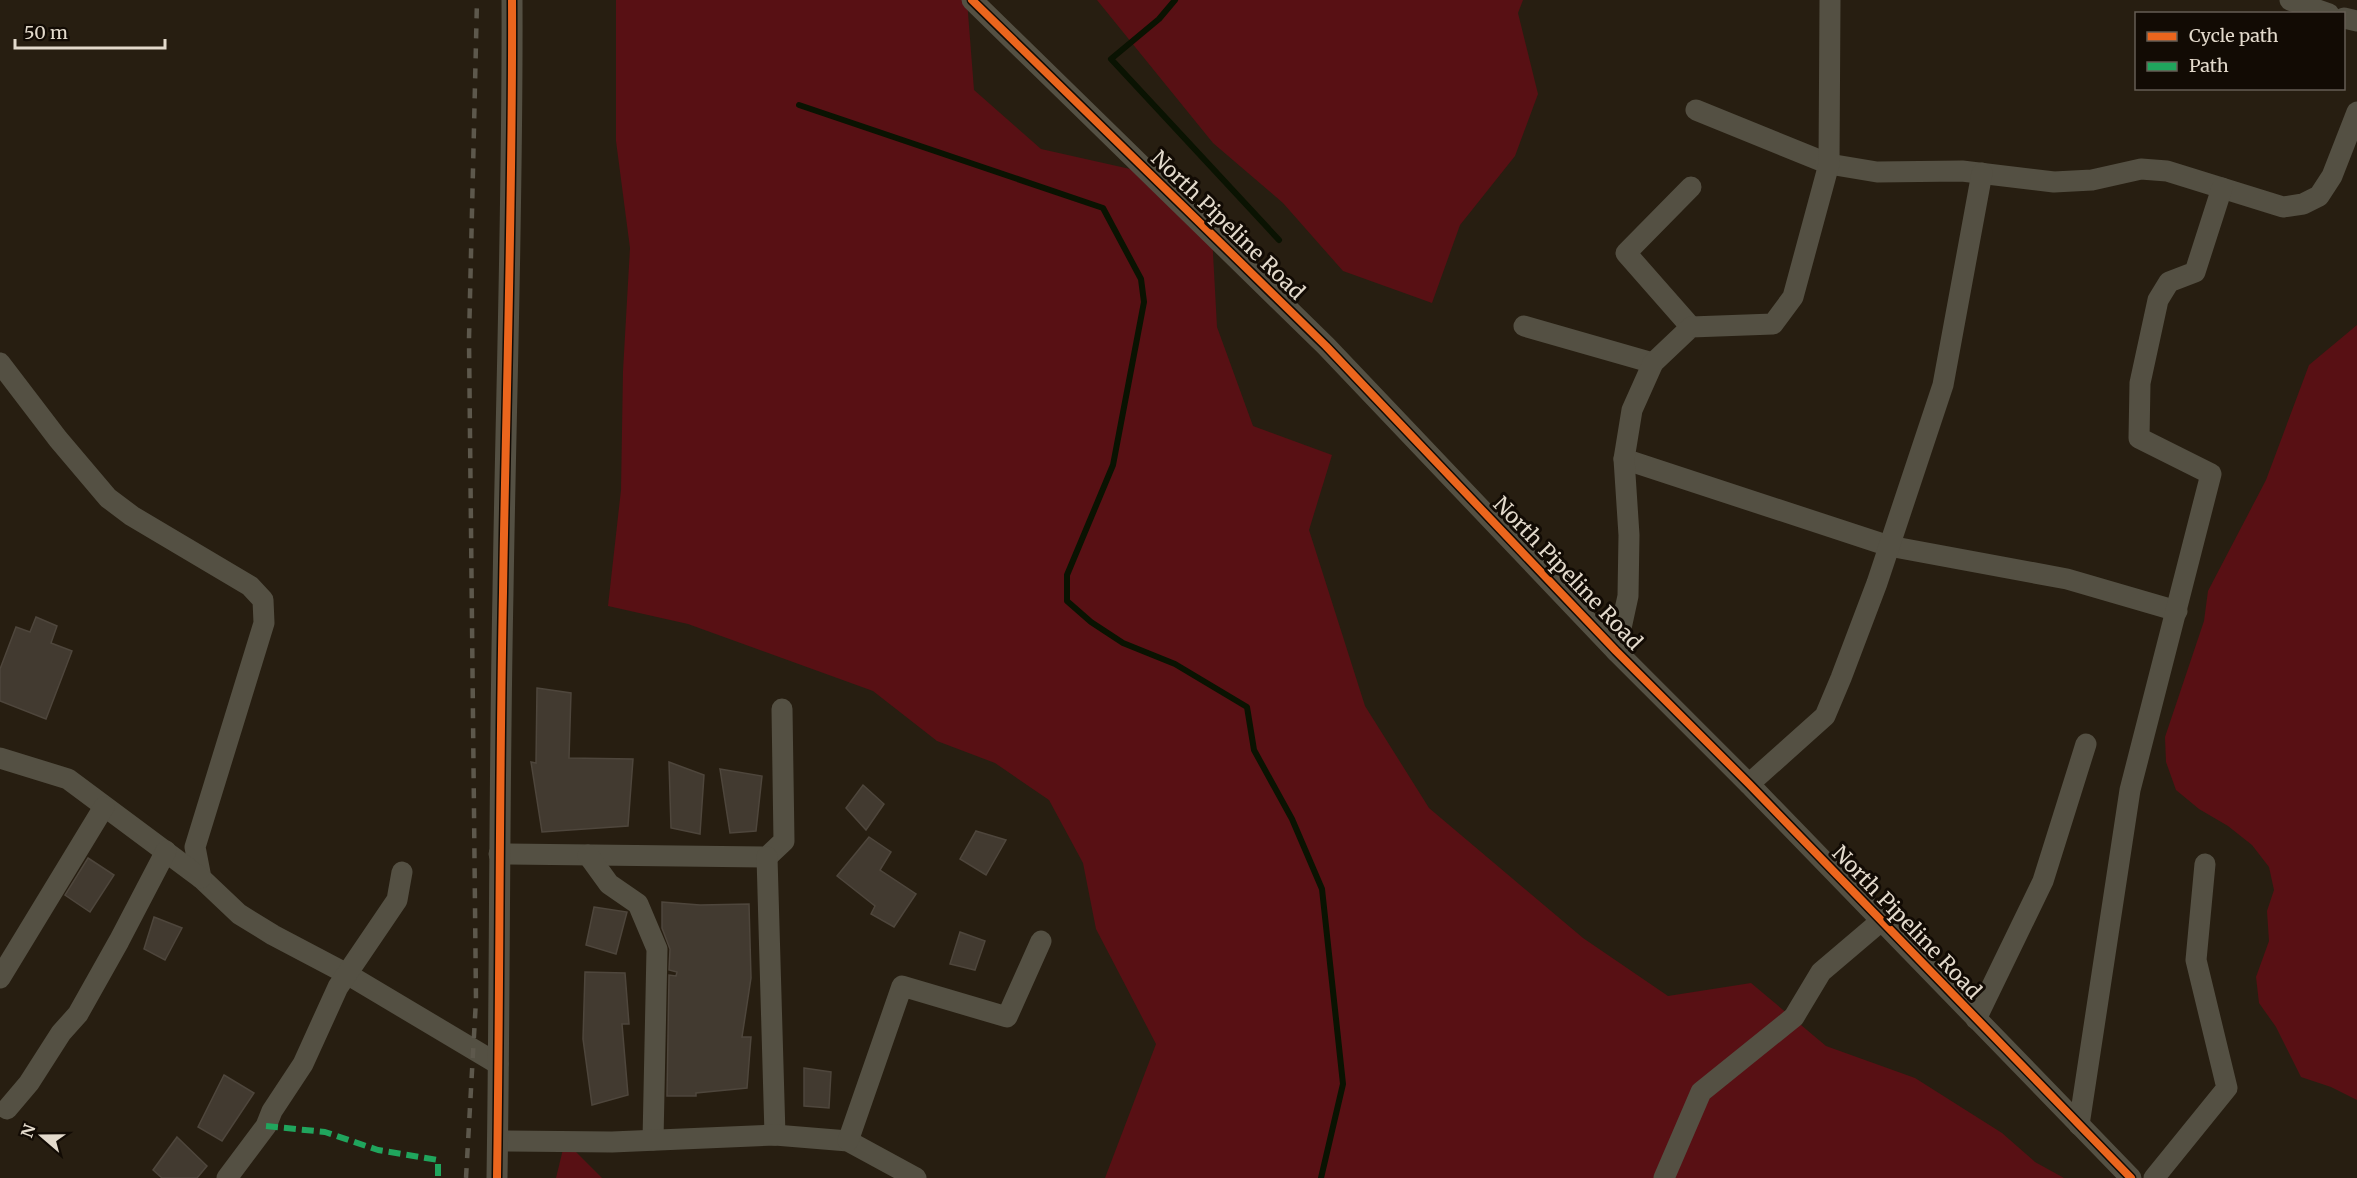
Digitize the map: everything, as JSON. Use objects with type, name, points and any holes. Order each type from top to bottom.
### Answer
[{"type":"street","points":[[497,1178],[500,1096],[498,1064],[499,854],[513,173],[512,0]]},
{"type":"street","name":"North Pipeline Road","points":[[972,0],[1326,346],[1616,651],[1749,784],[2131,1178]]},
{"type":"street","points":[[1616,651],[1628,596],[1629,536],[1624,459],[1632,410],[1653,363],[1691,327],[1773,324],[1793,297],[1829,164],[1830,0]]},
{"type":"street","points":[[2290,0],[2323,12]]},
{"type":"street","points":[[1696,110],[1829,164],[1877,172],[1962,171],[2054,182],[2092,180],[2141,169],[2167,171],[2283,207],[2303,204],[2319,196],[2332,176],[2357,112]]},
{"type":"street","points":[[1749,784],[1825,716],[1845,668],[1889,546],[1942,385],[1982,173]]},
{"type":"street","points":[[1691,188],[1626,253],[1691,327]]},
{"type":"street","points":[[2079,1125],[2130,790],[2211,474],[2139,438],[2140,383],[2158,300],[2169,282],[2195,272],[2222,188]]},
{"type":"street","points":[[1524,326],[1653,363]]},
{"type":"street","points":[[0,363],[58,439],[108,498],[132,516],[250,586],[263,600],[264,623],[195,847],[201,878]]},
{"type":"street","points":[[1624,459],[1889,546],[2067,579],[2177,611]]},
{"type":"street","points":[[499,854],[767,857],[784,841],[782,709]]},
{"type":"street","points":[[1976,1019],[2043,881],[2086,744]]},
{"type":"street","points":[[0,758],[42,773],[68,779],[201,878],[239,914],[273,935],[347,974],[498,1064]]},
{"type":"street","points":[[0,978],[104,807]]},
{"type":"street","points":[[7,1109],[29,1083],[61,1033],[78,1014],[119,942],[166,851]]},
{"type":"street","points":[[588,855],[609,884],[638,904],[657,949],[653,1140]]},
{"type":"street","points":[[767,857],[775,1135]]},
{"type":"street","points":[[2154,1178],[2227,1088],[2196,960],[2205,864]]},
{"type":"street","points":[[226,1178],[266,1126],[272,1111],[303,1064],[338,987],[397,900],[402,872]]},
{"type":"street","points":[[1664,1178],[1701,1092],[1794,1017],[1821,972],[1881,921]]},
{"type":"street","points":[[848,1141],[902,986],[1006,1017],[1041,941]]},
{"type":"street","points":[[498,1141],[653,1140],[775,1135],[848,1141],[916,1178]]},
{"type":"shaded area","points":[[616,0],[967,0],[974,90],[1041,149],[1148,173],[1212,235],[1217,327],[1253,426],[1332,455],[1309,530],[1365,706],[1429,808],[1583,938],[1668,996],[1751,983],[1826,1046],[1915,1078],[2002,1133],[2035,1162],[2064,1178],[1105,1178],[1156,1044],[1096,929],[1083,863],[1049,800],[995,763],[937,741],[873,691],[688,624],[608,606],[621,490],[623,371],[630,248],[616,141]]},
{"type":"shaded area","points":[[1097,0],[1523,0],[1518,13],[1538,94],[1515,156],[1460,225],[1432,303],[1343,271],[1283,203],[1213,143]]},
{"type":"shaded area","points":[[2357,325],[2357,1100],[2331,1087],[2301,1077],[2276,1027],[2259,1003],[2256,977],[2269,941],[2267,911],[2274,890],[2269,867],[2252,845],[2228,826],[2199,809],[2176,790],[2166,762],[2165,737],[2204,621],[2208,591],[2266,480],[2309,365]]},
{"type":"shaded area","points":[[565,1141],[602,1178],[556,1178]]},
{"type":"building","points":[[36,617],[57,626],[51,643],[72,651],[46,719],[0,701],[0,669],[16,627],[30,632]]},
{"type":"building","points":[[537,688],[571,693],[569,758],[633,759],[628,826],[542,832],[531,762],[536,763]]},
{"type":"building","points":[[669,762],[704,775],[700,834],[671,828]]},
{"type":"building","points":[[720,769],[762,776],[756,831],[730,833]]},
{"type":"building","points":[[863,785],[884,804],[866,830],[846,808]]},
{"type":"building","points":[[976,831],[1006,840],[986,875],[960,859]]},
{"type":"building","points":[[869,837],[891,852],[880,870],[916,894],[894,927],[871,914],[875,906],[837,876]]},
{"type":"building","points":[[88,858],[114,875],[90,912],[65,895]]},
{"type":"building","points":[[662,902],[700,905],[749,904],[751,978],[742,1037],[751,1037],[747,1088],[696,1093],[696,1096],[667,1096],[669,975],[676,976],[677,972],[669,970],[670,949],[662,928]]},
{"type":"building","points":[[594,907],[627,912],[616,954],[586,945]]},
{"type":"building","points":[[154,917],[182,928],[165,960],[144,949]]},
{"type":"building","points":[[960,932],[985,941],[975,970],[950,964]]},
{"type":"building","points":[[585,972],[625,973],[629,1024],[622,1024],[628,1095],[592,1105],[583,1039]]},
{"type":"building","points":[[804,1068],[831,1072],[829,1108],[804,1106]]},
{"type":"building","points":[[224,1075],[254,1093],[222,1141],[198,1127]]},
{"type":"building","points":[[177,1137],[207,1166],[197,1178],[162,1178],[153,1170]]},
{"type":"waterway","points":[[1175,0],[1159,19],[1111,59],[1279,240]]},
{"type":"waterway","points":[[799,105],[1103,208],[1141,279],[1144,302],[1113,465],[1067,575],[1067,601],[1091,622],[1123,643],[1175,664],[1247,707],[1254,750],[1292,819],[1322,889],[1343,1084],[1321,1178]]},
{"type":"railway","points":[[466,1178],[476,1000],[469,339],[477,0]]},
{"type":"marked path","points":[[266,1126],[325,1132],[378,1150],[438,1160],[438,1178]]},
{"type":"cycle path","points":[[497,1178],[512,0]]},
{"type":"cycle path","points":[[972,0],[1326,346],[1616,651],[1749,784],[2131,1178]]}]
